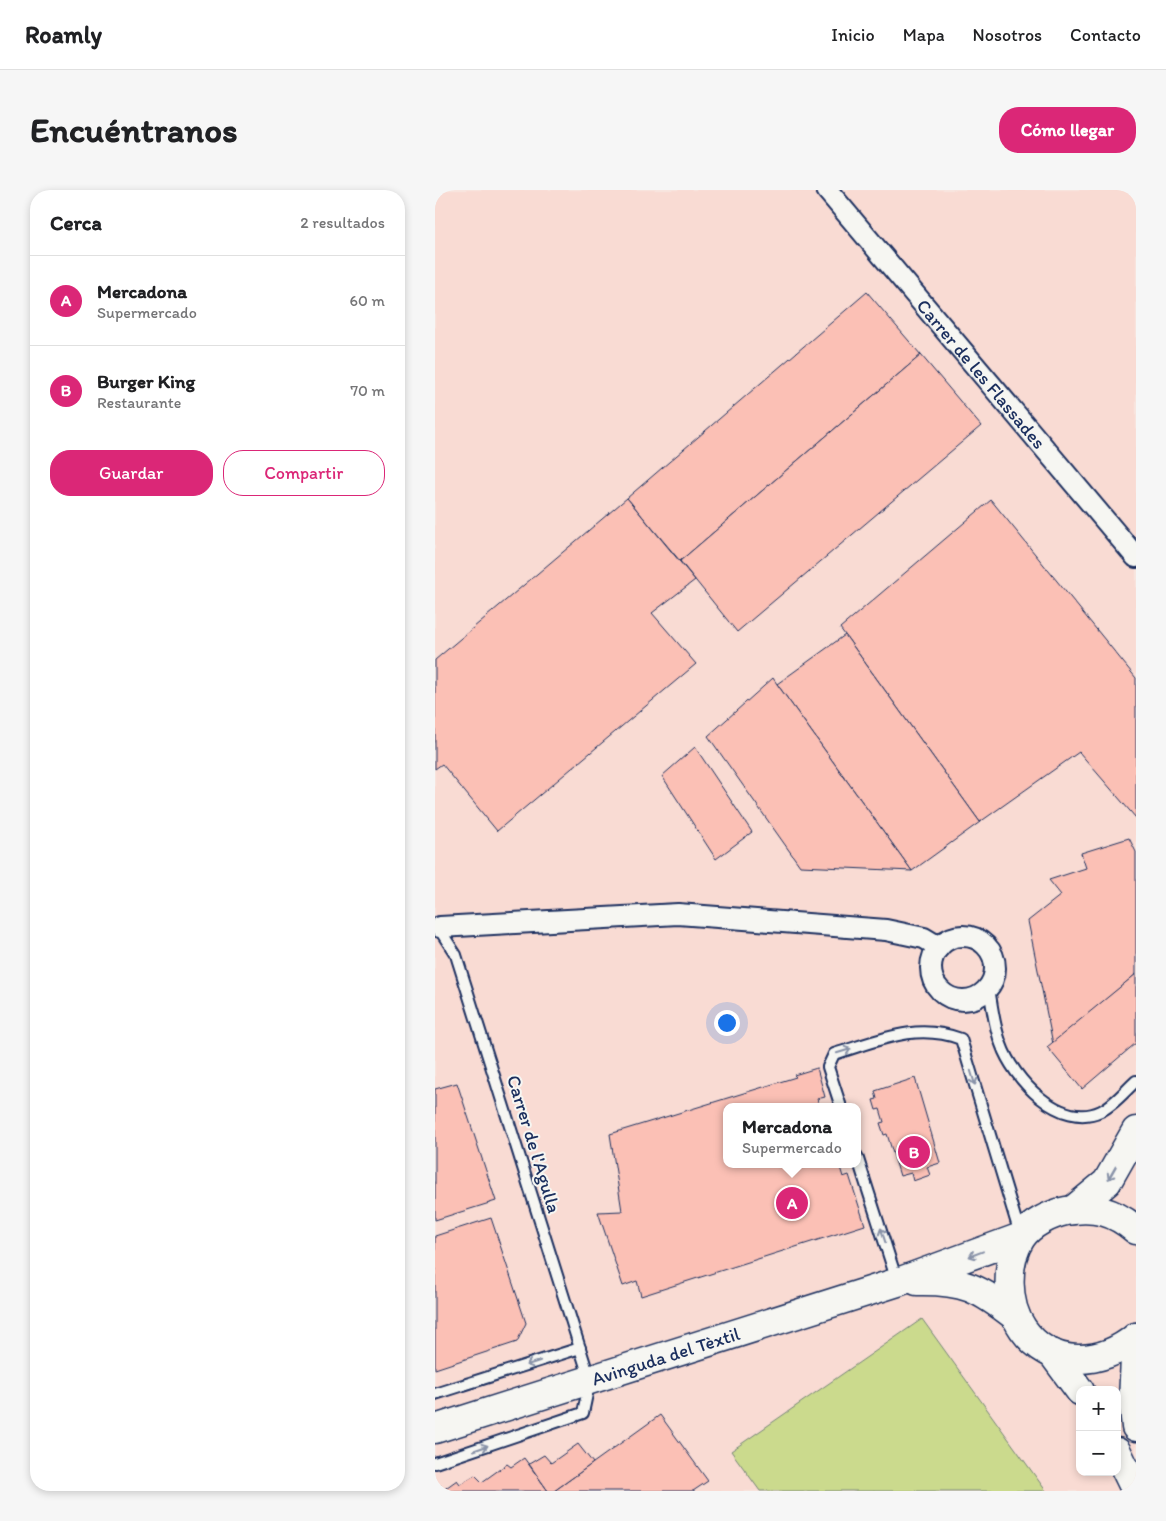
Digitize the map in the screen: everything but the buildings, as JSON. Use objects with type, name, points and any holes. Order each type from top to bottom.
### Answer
[{"type":"street","name":"Carrer de les Flassades","points":[[827,190],[1136,557]]},
{"type":"street","points":[[437,927],[678,914],[886,930],[924,938],[939,946]]},
{"type":"street","points":[[969,936],[988,947],[993,956],[995,967],[994,978],[989,988],[972,999],[961,1000],[951,998],[943,993],[934,980],[931,965],[933,955],[939,946],[948,940],[969,936]]},
{"type":"street","points":[[1073,1210],[1107,1182],[1136,1131]]},
{"type":"street","points":[[1073,1210],[1092,1208],[1107,1211],[1136,1230]]},
{"type":"street","name":"Avinguda del Tèxtil","points":[[435,1429],[898,1282],[1021,1237],[1053,1214],[1073,1210]]},
{"type":"street","points":[[1021,1237],[1013,1256],[1010,1273],[1010,1293],[1016,1317],[1023,1329],[1036,1343],[1052,1353],[1074,1359],[1096,1359],[1117,1351],[1136,1337]]},
{"type":"street","name":"Avinguda del Tèxtil","points":[[898,1282],[947,1281],[967,1285],[992,1298],[1016,1317]]},
{"type":"street","points":[[1136,1337],[1133,1400],[1136,1427]]},
{"type":"street","points":[[1052,1353],[1076,1386]]},
{"type":"street","points":[[1121,1461],[1135,1491]]},
{"type":"lane","name":"Carrer de l'Agulla","points":[[437,927],[456,954],[590,1380]]},
{"type":"lane","points":[[989,988],[1001,1044],[1015,1069],[1037,1096],[1073,1115],[1083,1116],[1101,1110],[1136,1082]]},
{"type":"lane","points":[[840,1103],[828,1067],[834,1054],[909,1031],[942,1032],[961,1039],[1021,1237]]},
{"type":"lane","points":[[861,1168],[898,1282]]},
{"type":"lane","points":[[435,1394],[580,1348]]},
{"type":"lane","points":[[435,1463],[583,1413],[590,1380]]},
{"type":"shaded area","points":[[435,190],[1136,190],[1136,1491],[435,1491]]},
{"type":"green space","points":[[922,1319],[1046,1491],[760,1491],[731,1451]]},
{"type":"place","name":"Burger King","points":[[914,1152]]},
{"type":"place","name":"Mercadona","points":[[792,1203]]}]
